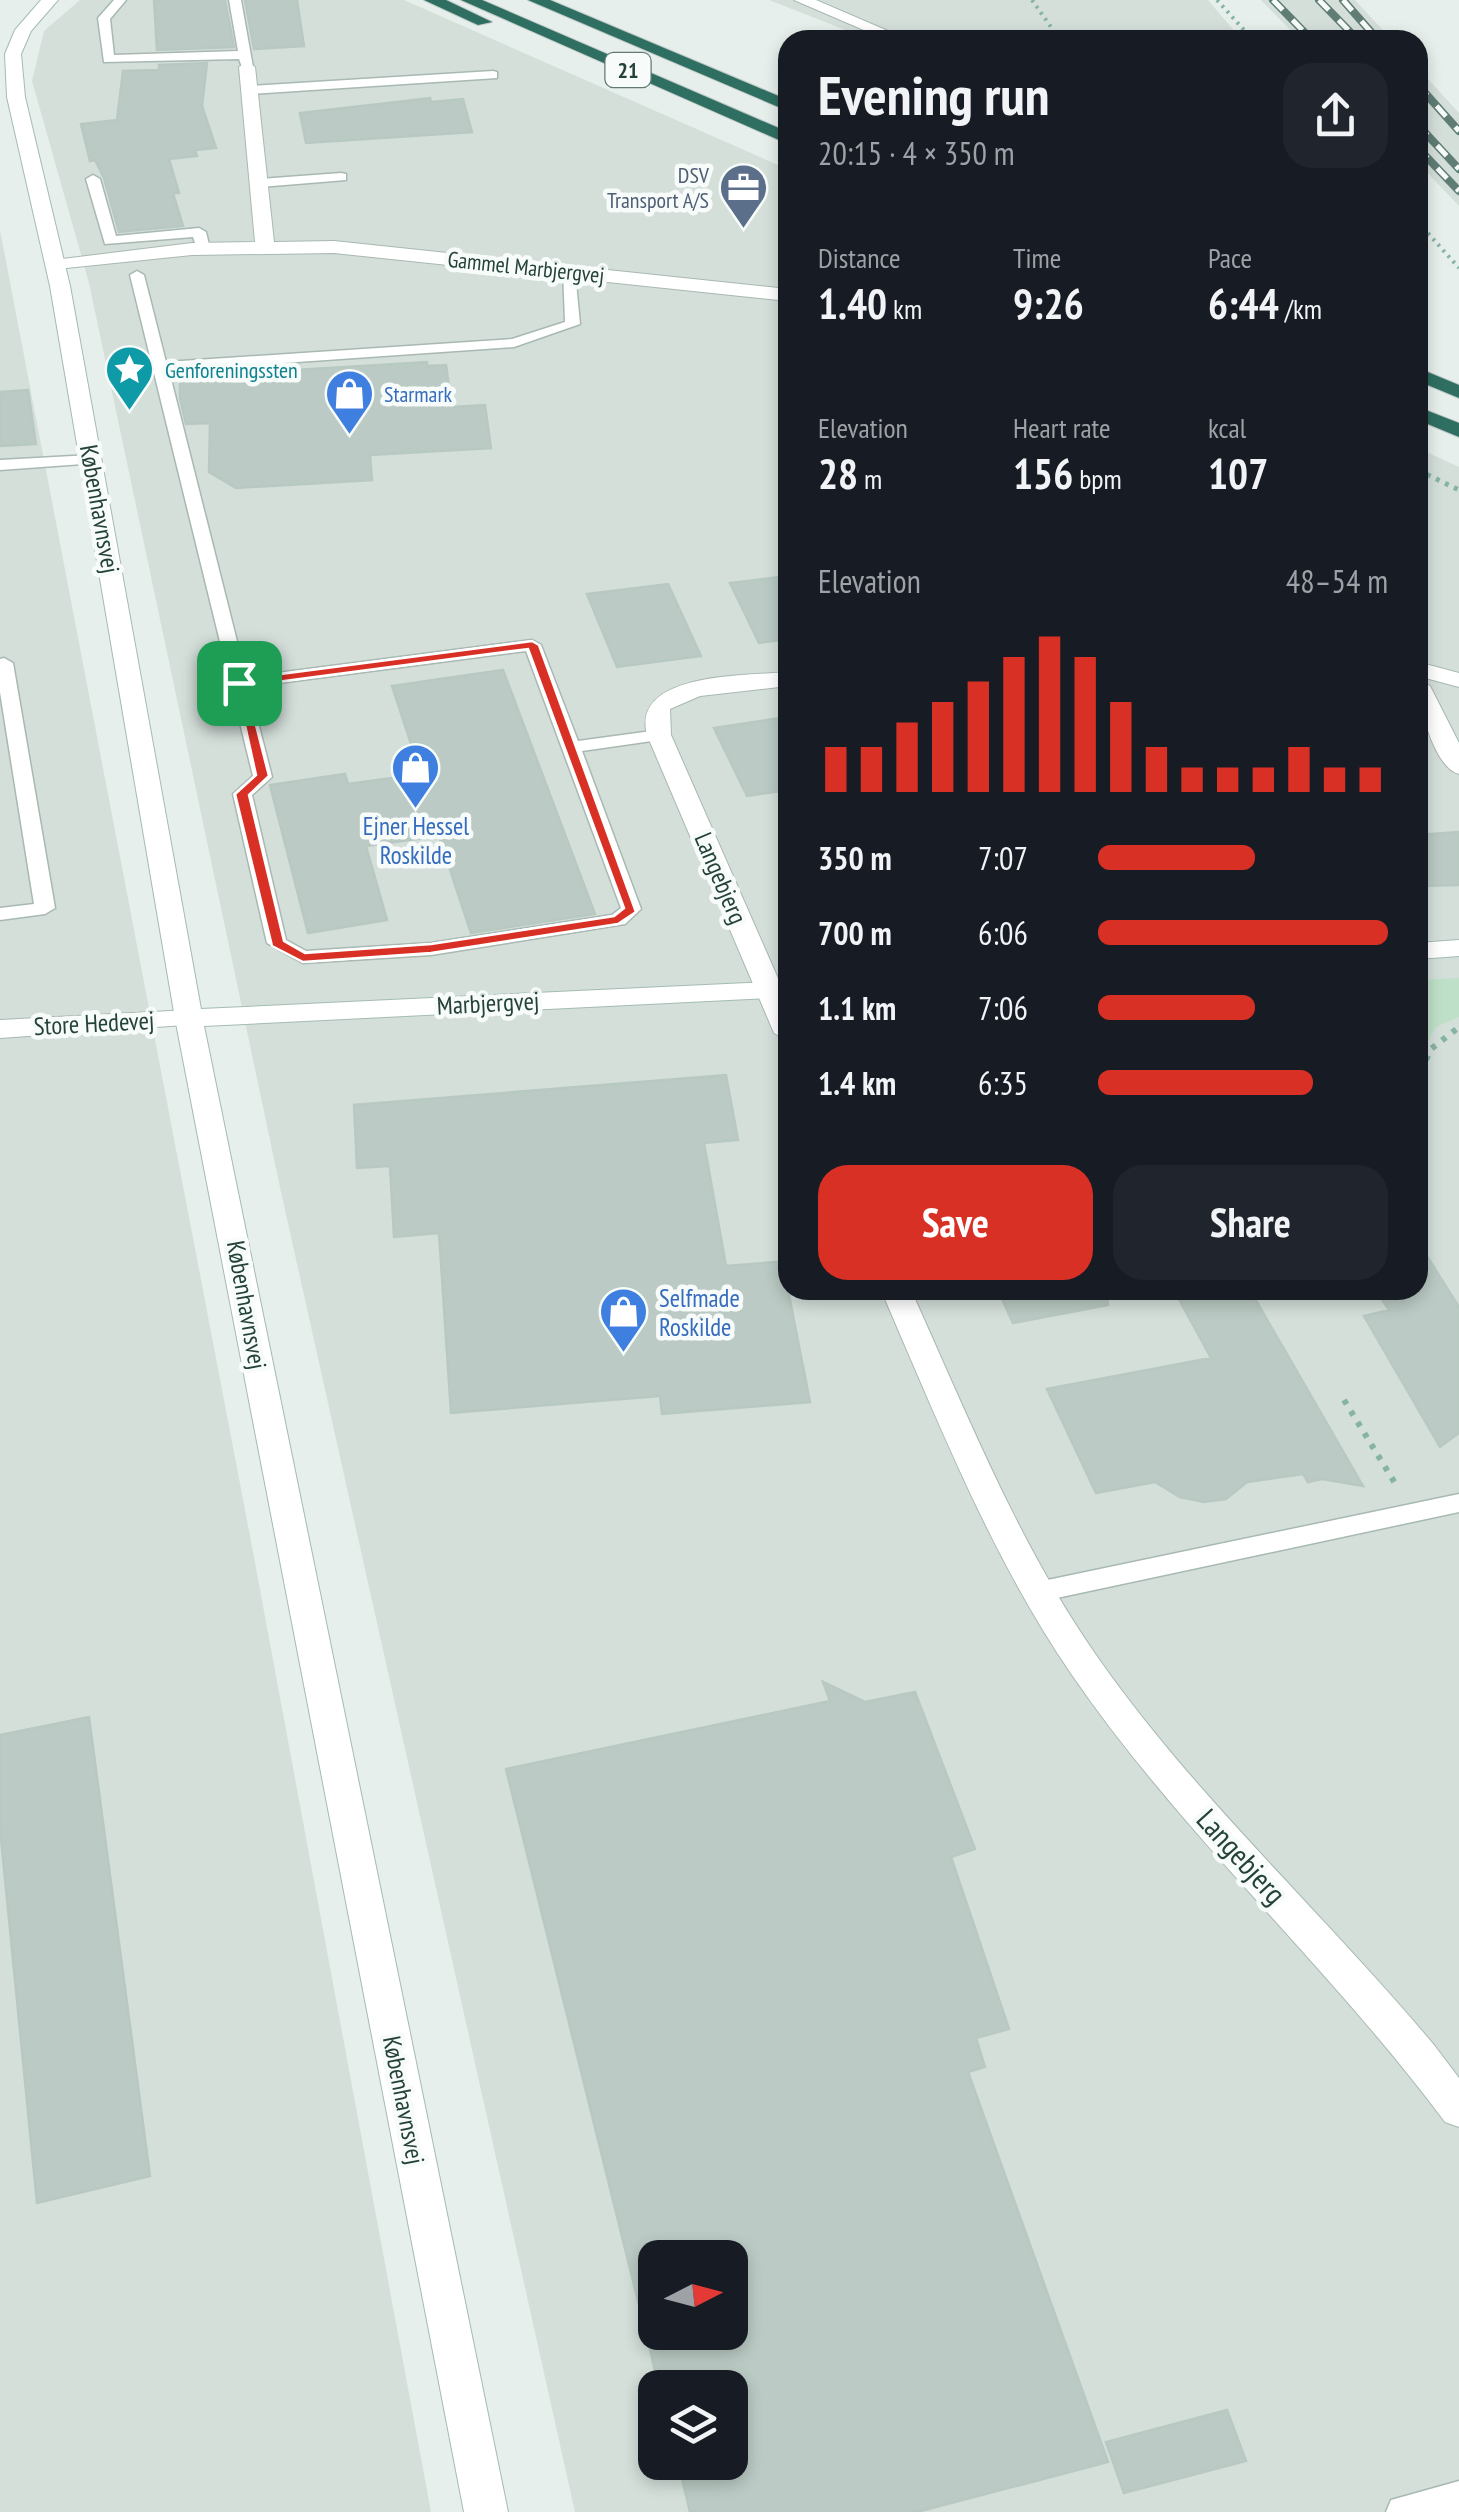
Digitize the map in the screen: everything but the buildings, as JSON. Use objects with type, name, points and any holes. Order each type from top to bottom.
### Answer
[{"type":"highway","points":[[432,0],[566,56],[712,107]]},
{"type":"highway","name":"21","points":[[468,0],[778,135]]},
{"type":"highway","name":"21","points":[[536,0],[778,102]]},
{"type":"highway","points":[[580,0],[696,54],[778,100]]},
{"type":"highway","points":[[1428,378],[1459,392]]},
{"type":"highway","points":[[1428,417],[1459,431]]},
{"type":"street","name":"Københavnsvej","points":[[50,0],[23,30],[13,54],[16,96],[92,460],[189,1018],[486,2512]]},
{"type":"street","points":[[802,0],[876,30]]},
{"type":"street","name":"Københavnsvej","points":[[0,59],[16,96]]},
{"type":"street","points":[[246,61],[265,246]]},
{"type":"street","name":"Gammel Marbjergvej","points":[[54,266],[203,248],[365,249],[778,294]]},
{"type":"street","points":[[1428,671],[1459,680]]},
{"type":"street","points":[[657,728],[658,707],[674,696],[778,680]]},
{"type":"street","points":[[1428,706],[1459,768]]},
{"type":"street","name":"Langebjerg","points":[[657,728],[778,988]]},
{"type":"street","points":[[1428,950],[1459,948]]},
{"type":"street","name":"Marbjergvej","points":[[189,1018],[778,990]]},
{"type":"street","name":"Store Hedevej","points":[[0,1028],[189,1018]]},
{"type":"street","name":"Langebjerg","points":[[900,1300],[1038,1592],[1115,1709],[1212,1825],[1371,1996],[1459,2109]]},
{"type":"lane","points":[[120,0],[104,18],[108,59],[246,61],[235,0]]},
{"type":"lane","points":[[250,90],[493,75]]},
{"type":"lane","points":[[260,183],[342,177]]},
{"type":"lane","points":[[93,179],[110,241],[199,232],[203,248]]},
{"type":"lane","points":[[160,367],[514,343],[572,324],[568,272]]},
{"type":"lane","points":[[136,274],[160,367],[239,683],[263,776],[242,794],[277,943],[303,958],[431,949],[618,920],[631,909],[532,645],[239,683]]},
{"type":"lane","points":[[0,465],[92,460]]},
{"type":"lane","points":[[0,664],[4,663],[45,908],[0,914]]},
{"type":"lane","points":[[571,747],[657,728]]},
{"type":"lane","points":[[1038,1592],[1459,1503]]},
{"type":"lane","points":[[1403,2512],[1459,2498]]},
{"type":"path","points":[[1032,0],[1051,27]]},
{"type":"path","points":[[1217,0],[1244,30]]},
{"type":"path","points":[[1428,233],[1459,268]]},
{"type":"path","points":[[1428,475],[1459,490]]},
{"type":"path","points":[[1428,1056],[1459,1027]]},
{"type":"path","points":[[1344,1400],[1413,1512]]},
{"type":"shaded area","points":[[80,0],[404,0],[778,165],[778,1300],[1428,1300],[1428,453],[1459,467],[1459,2512],[575,2512],[281,1192],[89,283],[32,81],[44,31]]},
{"type":"shaded area","points":[[769,0],[1208,0],[1234,30],[846,30]]},
{"type":"shaded area","points":[[1261,0],[1355,0],[1383,30],[1290,30]]},
{"type":"shaded area","points":[[1428,79],[1459,113],[1459,206],[1428,173]]},
{"type":"shaded area","points":[[0,230],[251,1541],[431,2512],[0,2512]]},
{"type":"green space","points":[[1459,978],[1459,1017],[1436,1027],[1428,1041],[1428,980]]},
{"type":"railway","points":[[1273,0],[1302,30]]},
{"type":"railway","points":[[1319,0],[1348,30]]},
{"type":"railway","points":[[1343,0],[1369,30]]},
{"type":"railway","points":[[1428,96],[1459,131]]},
{"type":"railway","points":[[1428,136],[1459,169]]},
{"type":"railway","points":[[1428,158],[1459,191]]},
{"type":"place","name":"DSV Transport A/S","points":[[744,230]]},
{"type":"place","name":"Genforeningssten","points":[[130,412]]},
{"type":"place","name":"Starmark","points":[[349,436]]},
{"type":"place","name":"Ejner Hessel Roskilde","points":[[416,810]]},
{"type":"place","name":"Selfmade Roskilde","points":[[624,1354]]},
{"type":"route","points":[[532,645],[631,909],[618,920],[431,949],[303,958],[277,943],[242,794],[263,776],[239,683],[532,645]]}]
